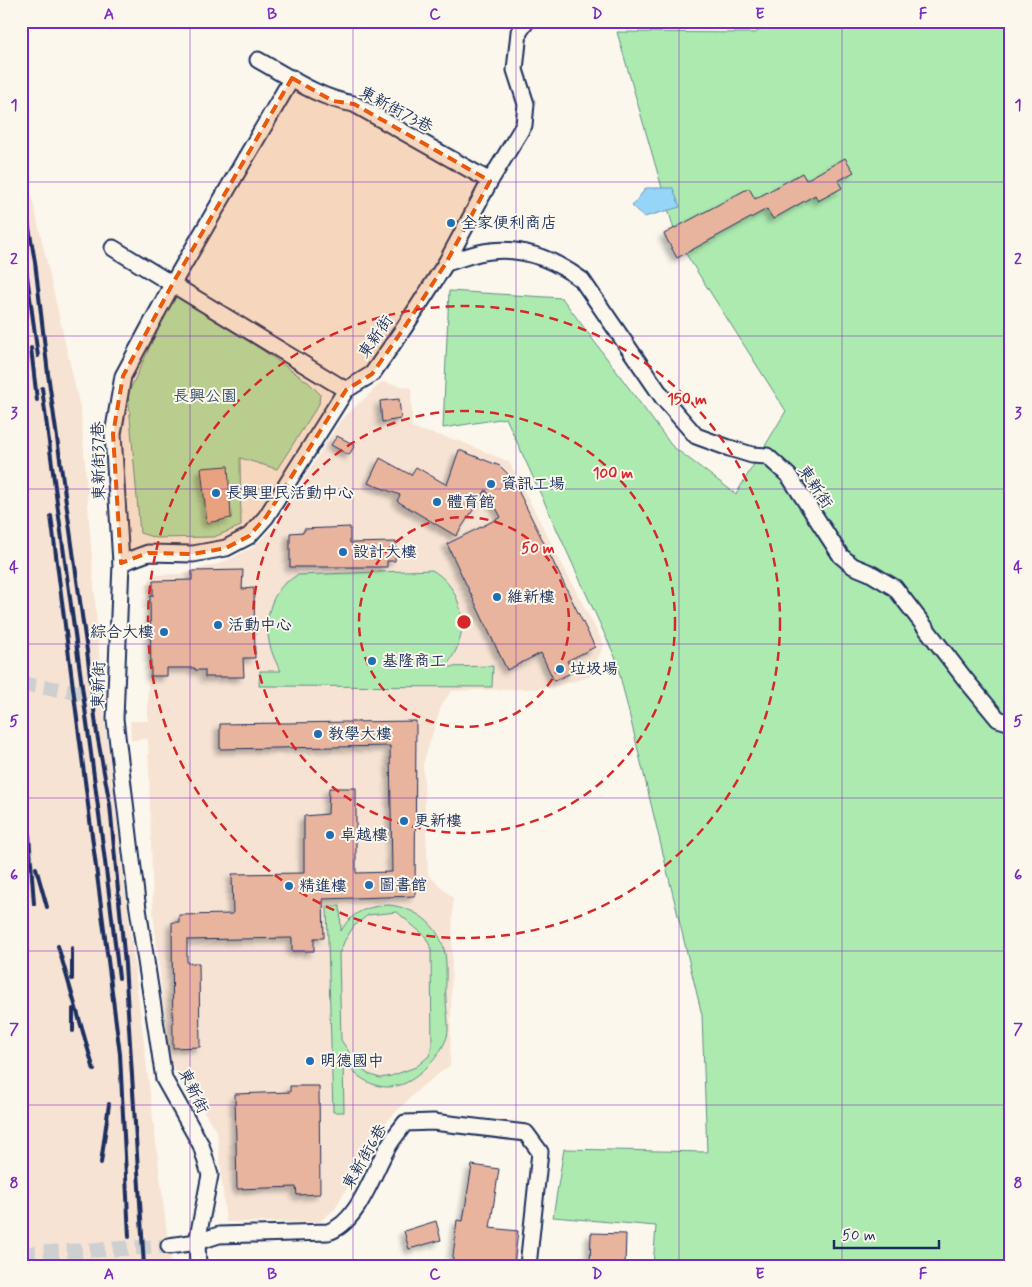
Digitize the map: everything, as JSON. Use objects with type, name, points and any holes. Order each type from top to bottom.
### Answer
[{"type":"street","name":"東新街","points":[[198,1266],[197,1242],[210,1175],[201,1145],[164,1079],[137,902],[115,719],[110,696],[121,563],[148,553],[193,554],[226,548],[248,536],[266,517],[346,390],[372,374],[446,263],[490,181],[524,125],[526,104],[515,70],[519,32],[527,21]]},
{"type":"street","name":"東新街73巷","points":[[258,60],[333,101],[354,104],[490,181]]},
{"type":"street","name":"東新街37巷","points":[[121,563],[112,434],[123,376],[173,283],[292,78]]},
{"type":"street","points":[[113,248],[346,390]]},
{"type":"street","name":"東新街","points":[[446,263],[490,251],[508,250],[541,256],[566,268],[582,280],[663,398],[696,436],[752,455],[767,456],[789,476],[841,556],[853,566],[870,573],[895,588],[964,679],[998,719],[1011,723]]},
{"type":"street","name":"東新街6巷","points":[[197,1242],[219,1235],[328,1232],[338,1229],[353,1213],[390,1144],[406,1123],[432,1122],[526,1133],[540,1152],[528,1266]]},
{"type":"street","points":[[173,1246],[197,1242]]},
{"type":"highlighted area","points":[[292,78],[333,101],[354,104],[490,181],[446,263],[404,328],[372,374],[346,390],[266,517],[249,536],[226,548],[193,554],[148,553],[121,563],[113,434],[123,376],[173,283]]},
{"type":"shaded area","points":[[21,149],[81,412],[103,706],[171,1266],[21,1266]]},
{"type":"shaded area","name":"基隆商工","points":[[382,382],[411,388],[412,428],[460,441],[509,462],[604,645],[589,677],[550,688],[452,691],[442,704],[423,764],[428,875],[453,898],[450,1065],[420,1088],[381,1127],[335,1209],[319,1222],[226,1222],[217,1132],[202,1109],[181,1084],[169,1058],[153,911],[148,739],[131,740],[130,721],[148,721],[147,586],[152,575],[180,574],[221,563],[252,548],[273,528],[340,421]]},
{"type":"green space","points":[[775,21],[1011,21],[1011,1266],[653,1266],[656,1226],[553,1217],[564,1149],[707,1152],[702,1015],[616,659],[506,418],[443,428],[449,291],[562,298],[672,446],[736,494],[786,411],[677,240],[617,32],[755,33]]},
{"type":"green space","name":"長興公園","points":[[176,290],[308,382],[320,394],[319,404],[277,469],[240,458],[241,526],[214,537],[156,538],[140,533],[128,394]]},
{"type":"green space","points":[[432,570],[453,591],[462,619],[459,643],[446,667],[493,666],[492,687],[259,686],[260,671],[281,671],[275,660],[268,638],[268,615],[271,604],[284,584],[297,575]]},
{"type":"green space","points":[[327,906],[340,906],[341,931],[350,919],[361,911],[381,906],[399,907],[416,913],[430,924],[441,940],[446,961],[447,1037],[438,1054],[426,1068],[415,1078],[393,1087],[383,1087],[363,1079],[343,1062],[344,1112],[333,1112]],"holes":[[[397,912],[425,936],[431,948],[432,1047],[429,1056],[416,1067],[391,1076],[380,1078],[368,1074],[357,1064],[341,1040],[339,954],[354,926],[368,915]]]},
{"type":"water","points":[[646,188],[673,188],[680,207],[644,217],[632,206]]},
{"type":"building","points":[[845,158],[854,172],[838,181],[842,188],[818,201],[815,195],[773,219],[767,209],[677,258],[664,234],[749,188],[755,199],[802,173],[806,180]]},
{"type":"building","points":[[399,399],[401,419],[382,422],[380,401]]},
{"type":"building","points":[[337,436],[355,445],[349,455],[331,445]]},
{"type":"building","points":[[459,450],[500,466],[512,478],[595,647],[567,661],[573,672],[554,681],[541,653],[507,670],[447,544],[501,517],[486,490],[456,536],[397,501],[400,495],[368,483],[380,458],[411,475],[416,467],[447,485]]},
{"type":"building","name":"長興里民活動中心","points":[[228,466],[231,518],[207,523],[201,468]]},
{"type":"building","name":"設計大樓","points":[[350,527],[350,543],[396,542],[395,561],[387,561],[387,567],[290,567],[290,533],[304,532],[304,529]]},
{"type":"building","name":"活動中心","points":[[243,570],[242,589],[254,588],[255,658],[243,658],[244,677],[205,677],[205,670],[195,670],[195,668],[167,668],[167,676],[151,676],[150,596],[153,596],[153,581],[192,580],[192,571]]},
{"type":"building","points":[[416,721],[415,896],[323,899],[324,938],[314,938],[314,951],[292,951],[292,938],[187,940],[187,963],[199,963],[200,1047],[173,1048],[172,922],[179,922],[179,915],[233,914],[232,874],[304,873],[304,816],[328,814],[329,788],[356,788],[356,873],[392,872],[390,746],[220,749],[220,724]]},
{"type":"building","points":[[290,1086],[319,1086],[320,1194],[297,1195],[296,1187],[237,1189],[235,1094],[290,1092]]},
{"type":"building","points":[[472,1165],[499,1169],[490,1228],[518,1231],[514,1266],[452,1266],[457,1220],[463,1221]]},
{"type":"building","points":[[436,1221],[441,1240],[409,1249],[404,1231]]},
{"type":"building","points":[[591,1233],[626,1234],[625,1266],[590,1266]]},
{"type":"tunnel","points":[[21,684],[105,696]]},
{"type":"tunnel","points":[[21,1254],[169,1246]]},
{"type":"railway","points":[[21,181],[35,262],[48,374],[97,734],[110,805],[125,964],[144,1266]]},
{"type":"railway","points":[[21,232],[38,356]]},
{"type":"railway","points":[[31,348],[37,400]]},
{"type":"railway","points":[[42,388],[119,978]]},
{"type":"railway","points":[[51,516],[120,1054],[129,1237]]},
{"type":"railway","points":[[27,807],[34,904]]},
{"type":"railway","points":[[36,868],[47,907]]},
{"type":"railway","points":[[58,946],[94,1070]]},
{"type":"railway","points":[[72,948],[72,979]]},
{"type":"railway","points":[[73,1009],[73,1031]]},
{"type":"railway","points":[[101,1163],[109,1104]]},
{"type":"place","name":"全家便利商店","points":[[451,223]]},
{"type":"place","name":"資訊工場","points":[[491,484]]},
{"type":"place","name":"長興里民活動中心","points":[[216,493]]},
{"type":"place","name":"體育館","points":[[437,502]]},
{"type":"place","name":"設計大樓","points":[[343,552]]},
{"type":"place","name":"維新樓","points":[[497,597]]},
{"type":"place","name":"活動中心","points":[[218,625]]},
{"type":"place","name":"綜合大樓","points":[[164,632]]},
{"type":"place","name":"基隆商工","points":[[372,661]]},
{"type":"place","name":"垃圾場","points":[[560,669]]},
{"type":"place","name":"教學大樓","points":[[318,734]]},
{"type":"place","name":"更新樓","points":[[404,821]]},
{"type":"place","name":"卓越樓","points":[[330,835]]},
{"type":"place","name":"圖書館","points":[[369,885]]},
{"type":"place","name":"精進樓","points":[[289,886]]},
{"type":"place","name":"明德國中","points":[[310,1061]]}]
